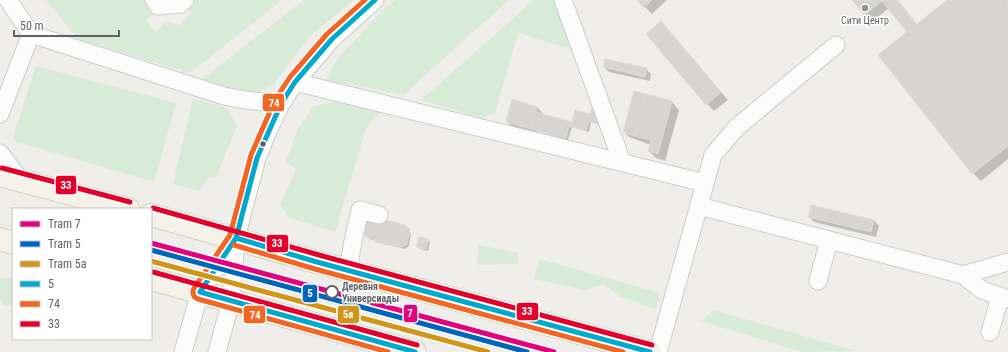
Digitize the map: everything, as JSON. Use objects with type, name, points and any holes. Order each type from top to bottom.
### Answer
[{"type":"main road","points":[[10,177],[124,208]]},
{"type":"main road","points":[[152,215],[650,352]]},
{"type":"main road","points":[[0,239],[12,243]]},
{"type":"main road","points":[[152,279],[415,352]]},
{"type":"street","points":[[8,0],[31,34],[224,96],[281,104]]},
{"type":"street","points":[[154,0],[158,6],[180,4],[185,0]]},
{"type":"street","points":[[217,352],[231,301],[236,238],[258,158],[268,131],[281,104],[295,82],[332,39],[375,0]]},
{"type":"street","points":[[563,0],[622,162]]},
{"type":"street","points":[[0,114],[31,34]]},
{"type":"street","points":[[658,352],[713,155],[737,127],[836,45]]},
{"type":"street","points":[[295,82],[705,183]]},
{"type":"street","points":[[0,153],[10,177]]},
{"type":"street","points":[[699,206],[963,276],[982,290],[1004,298],[990,332]]},
{"type":"street","points":[[348,270],[360,210],[379,215]]},
{"type":"street","points":[[183,352],[200,292],[236,238]]},
{"type":"street","points":[[818,281],[829,240]]},
{"type":"street","points":[[963,276],[1008,262]]},
{"type":"green space","points":[[46,0],[149,0],[158,10],[146,20],[155,32],[166,22],[180,25],[192,13],[186,6],[195,0],[282,0],[190,73],[79,40]]},
{"type":"green space","points":[[304,0],[354,0],[309,37],[273,85],[257,93],[232,89],[201,80]]},
{"type":"green space","points":[[396,0],[509,0],[403,95],[346,83],[324,82],[337,60],[383,10]]},
{"type":"green space","points":[[534,0],[555,0],[572,41],[571,49],[518,33],[495,113],[481,118],[421,100]]},
{"type":"green space","points":[[36,66],[176,103],[154,182],[17,142],[13,137]]},
{"type":"green space","points":[[193,99],[227,108],[237,126],[216,177],[209,177],[199,191],[173,184]]},
{"type":"green space","points":[[336,101],[382,111],[366,128],[335,232],[290,218],[280,205],[296,170],[286,161],[298,129],[314,106]]},
{"type":"green space","points":[[479,245],[517,253],[519,264],[477,265]]},
{"type":"green space","points":[[540,259],[660,293],[656,309],[619,296],[603,284],[585,290],[534,279]]},
{"type":"green space","points":[[12,277],[12,305],[4,305],[0,298],[0,279]]},
{"type":"green space","points":[[714,310],[855,351],[802,352],[701,321]]},
{"type":"building","points":[[637,0],[652,0],[644,8]]},
{"type":"building","name":"Сити Центр","points":[[852,0],[883,0],[864,15]]},
{"type":"building","points":[[897,0],[917,24],[907,32],[882,1]]},
{"type":"building","points":[[947,0],[1008,0],[1008,146],[972,174],[878,55]]},
{"type":"building","points":[[661,21],[721,92],[706,105],[646,34]]},
{"type":"building","points":[[605,59],[647,68],[645,77],[603,67]]},
{"type":"building","points":[[634,91],[646,94],[635,136],[623,132]]},
{"type":"building","points":[[646,94],[672,101],[658,154],[648,151],[651,140],[635,136]]},
{"type":"building","points":[[512,99],[537,107],[531,129],[506,122]]},
{"type":"building","points":[[593,103],[604,125],[589,121],[586,130],[569,126],[566,138],[531,129],[536,112],[572,122],[575,110],[590,114]]},
{"type":"building","points":[[811,205],[874,220],[871,232],[808,217]]},
{"type":"building","points":[[368,215],[405,225],[410,229],[407,244],[402,247],[387,243],[387,245],[375,242],[376,240],[366,237],[363,232]]},
{"type":"building","points":[[419,237],[428,239],[426,249],[416,247]]},
{"type":"tram line","name":"7","points":[[152,243],[554,352]]},
{"type":"tram line","name":"5","points":[[152,250],[527,352]]},
{"type":"tram line","name":"5а","points":[[152,261],[488,352]]},
{"type":"transit line","name":"74","points":[[365,0],[327,34],[290,77],[275,100],[251,155],[230,235],[194,288],[193,293],[198,299],[388,352]]},
{"type":"transit line","name":"5","points":[[375,0],[332,39],[295,82],[281,104],[257,158],[236,238],[200,292],[415,352]]},
{"type":"transit line","name":"33","points":[[2,168],[130,202]]},
{"type":"transit line","name":"33","points":[[153,208],[319,255],[652,345]]},
{"type":"transit line","name":"5","points":[[236,238],[317,262],[650,352]]},
{"type":"transit line","name":"74","points":[[234,245],[315,269],[623,352]]},
{"type":"transit line","name":"33","points":[[153,272],[417,345]]},
{"type":"place","name":"Сити Центр","points":[[865,8]]},
{"type":"place","name":"Деревня Универсиады","points":[[332,292]]}]
